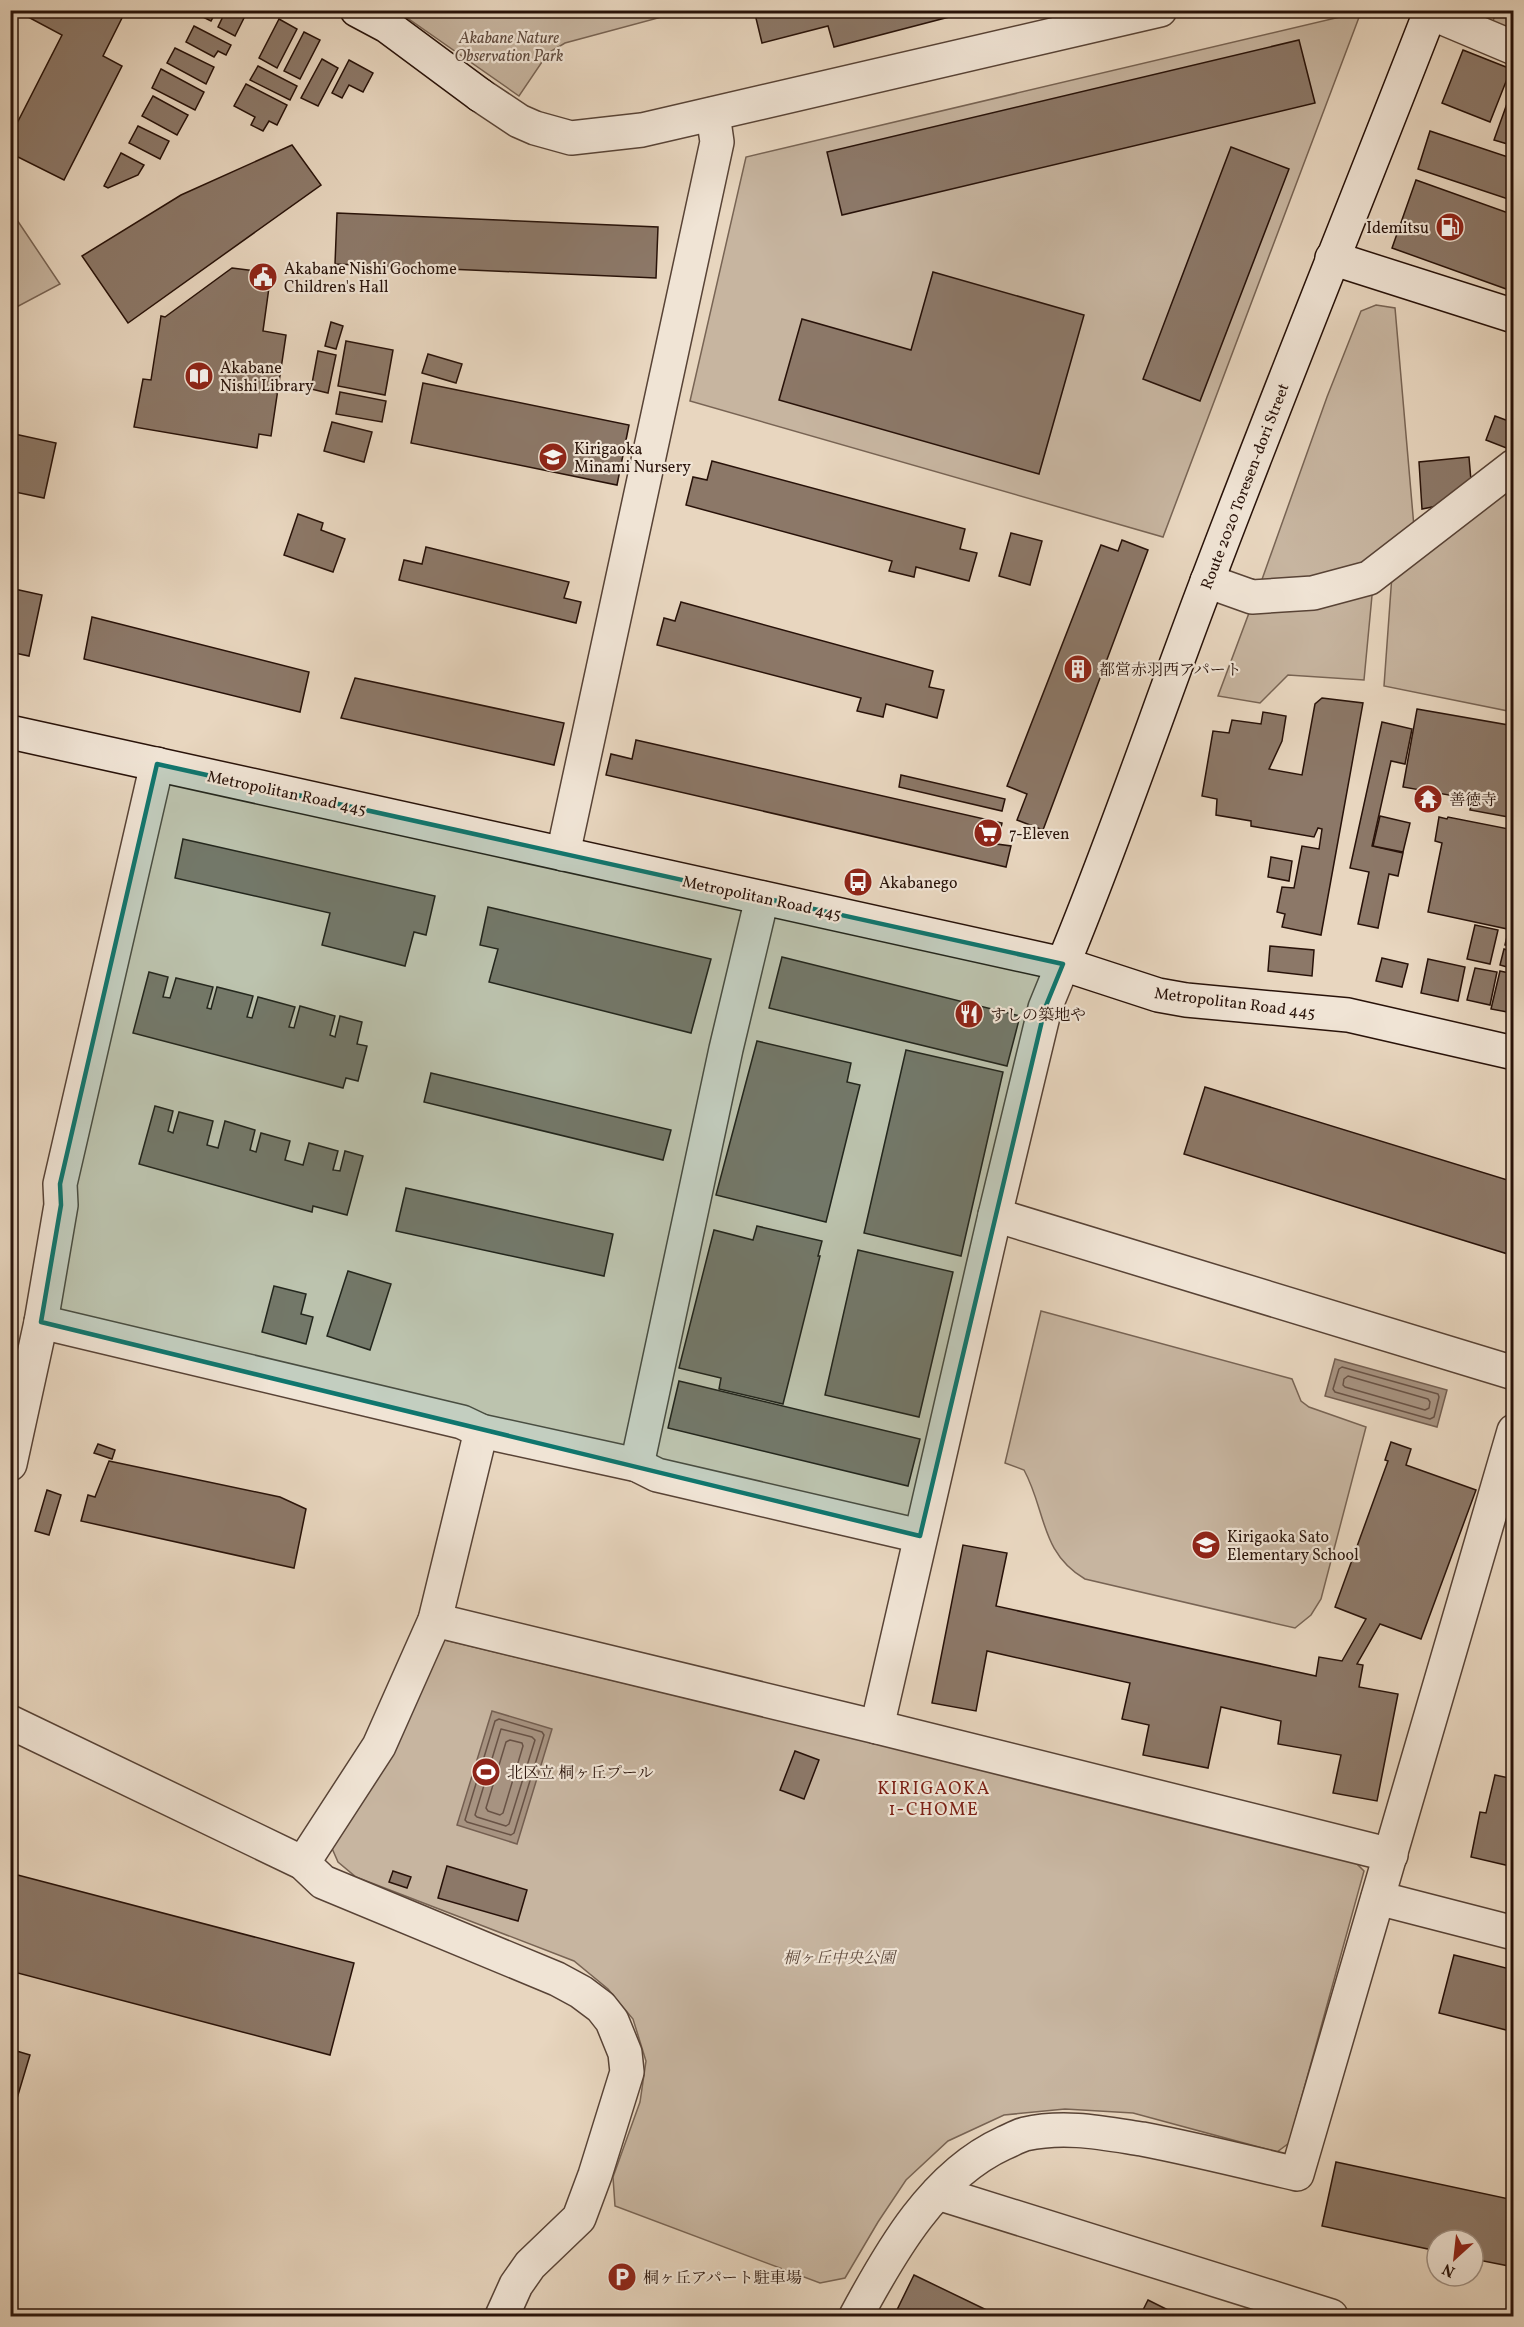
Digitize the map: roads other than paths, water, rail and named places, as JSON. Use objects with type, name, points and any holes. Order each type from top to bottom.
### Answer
[{"type":"street","points":[[357,10],[387,26],[480,95],[519,120],[535,128],[571,138],[642,130],[1160,10]]},
{"type":"street","points":[[1431,12],[1514,48]]},
{"type":"street","name":"Route 2020 Toresen-dori Street","points":[[877,1727],[994,1215],[1045,1008],[1087,908],[1207,580],[1332,258],[1431,12]]},
{"type":"street","points":[[562,854],[717,142],[713,114]]},
{"type":"street","points":[[1332,258],[1514,316]]},
{"type":"street","points":[[1207,580],[1252,597],[1313,593],[1369,578],[1514,466]]},
{"type":"street","name":"Metropolitan Road 445","points":[[10,732],[1063,964],[1158,995],[1186,1000],[1348,1015],[1514,1053]]},
{"type":"street","points":[[10,1464],[41,1322],[61,1205],[60,1184],[157,764]]},
{"type":"street","points":[[637,1465],[726,1049],[762,898]]},
{"type":"street","points":[[994,1215],[1514,1373]]},
{"type":"street","points":[[41,1322],[462,1422],[481,1431],[637,1465],[657,1474],[920,1536]]},
{"type":"street","points":[[303,1863],[379,1746],[435,1620],[481,1431]]},
{"type":"street","points":[[856,2316],[894,2251],[925,2207],[971,2162],[1023,2134],[1054,2130],[1085,2130],[1170,2144],[1297,2174],[1391,1855],[1504,1503],[1514,1431]]},
{"type":"street","points":[[435,1620],[1391,1855]]},
{"type":"street","points":[[10,1722],[303,1863],[323,1882],[558,1979],[601,2007],[612,2022],[626,2053],[627,2072],[595,2175],[579,2218],[530,2265],[516,2285],[502,2316]]},
{"type":"street","points":[[1378,1898],[1514,1933]]},
{"type":"street","points":[[938,2193],[1317,2314]]},
{"type":"water","points":[[1335,1359],[1447,1390],[1437,1427],[1325,1396]]},
{"type":"water","points":[[492,1711],[552,1729],[517,1844],[457,1825]]},
{"type":"place","name":"Idemitsu","points":[[1450,227]]},
{"type":"place","name":"Akabane Nishi Gochome Children's Hall","points":[[263,277]]},
{"type":"place","name":"Akabane Nishi Library","points":[[199,376]]},
{"type":"place","name":"Kirigaoka Minami Nursery","points":[[553,457]]},
{"type":"place","name":"都営赤羽西アパート","points":[[1078,669]]},
{"type":"place","name":"善徳寺","points":[[1428,799]]},
{"type":"place","name":"7-Eleven","points":[[988,833]]},
{"type":"place","name":"Akabanego","points":[[858,882]]},
{"type":"place","name":"すしの築地や","points":[[969,1014]]},
{"type":"place","name":"Kirigaoka Sato Elementary School","points":[[1206,1545]]},
{"type":"place","name":"北区立 桐ヶ丘プール","points":[[486,1772]]},
{"type":"place","name":"桐ヶ丘アパート駐車場","points":[[622,2277]]},
{"type":"district","name":"KIRIGAOKA 1-CHOME","points":[[934,1798]]},
{"type":"park label","name":"Akabane Nature Observation Park","points":[[509,46]]},
{"type":"park label","name":"桐ヶ丘中央公園","points":[[839,1957]]}]
